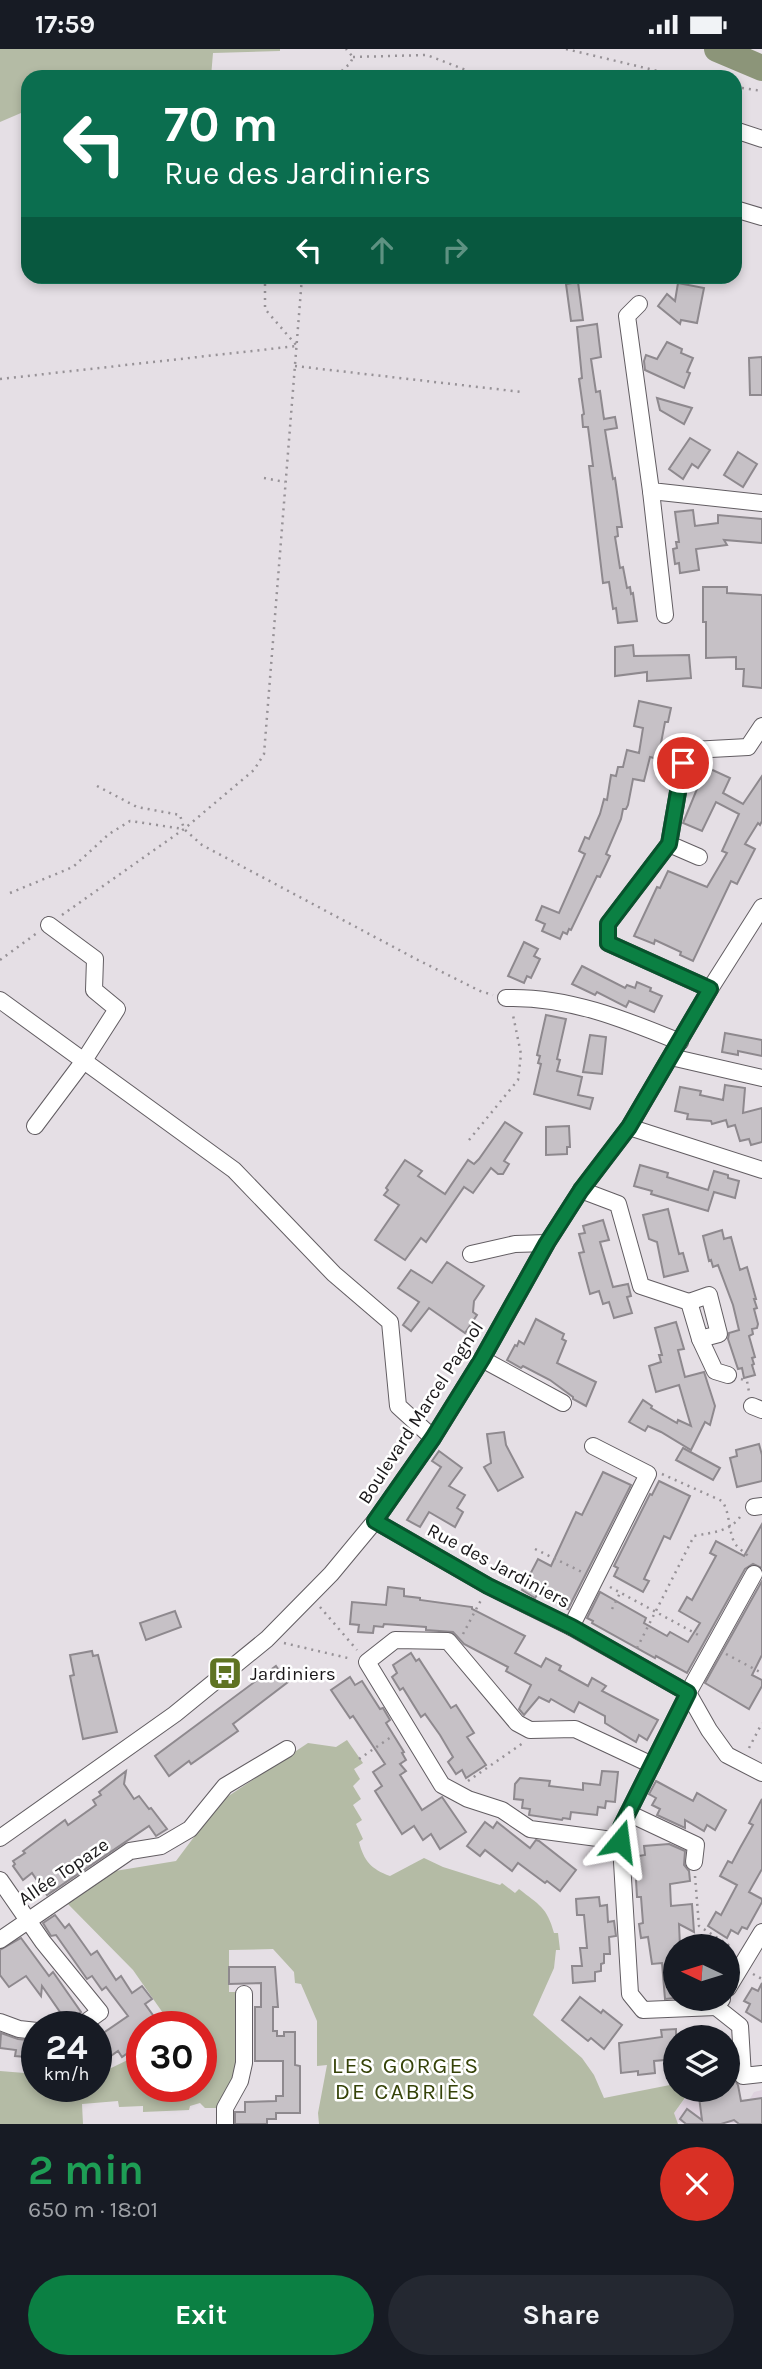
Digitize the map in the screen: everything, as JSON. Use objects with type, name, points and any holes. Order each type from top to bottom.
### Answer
[{"type":"street","points":[[742,132],[762,139]]},
{"type":"street","points":[[742,211],[762,217]]},
{"type":"street","points":[[639,304],[627,316],[665,615]]},
{"type":"street","points":[[651,491],[762,503]]},
{"type":"street","points":[[710,989],[608,943],[608,924],[669,844],[683,763],[692,750],[748,747],[762,726]]},
{"type":"street","points":[[669,844],[699,857]]},
{"type":"street","name":"Boulevard Marcel Pagnol","points":[[0,1838],[175,1714],[267,1639],[318,1587],[375,1521],[433,1438],[482,1359],[547,1243],[581,1190],[629,1127],[762,907]]},
{"type":"street","points":[[35,1125],[83,1062],[117,1009],[94,990],[95,959],[49,925]]},
{"type":"street","points":[[506,998],[546,998],[582,1007],[639,1025],[680,1042]]},
{"type":"street","points":[[0,1000],[234,1170],[334,1274],[390,1322],[398,1406],[433,1438]]},
{"type":"street","points":[[671,1057],[762,1078]]},
{"type":"street","points":[[629,1127],[762,1170]]},
{"type":"street","points":[[581,1190],[618,1204],[641,1286],[689,1302],[700,1339],[715,1371],[727,1375]]},
{"type":"street","points":[[471,1254],[515,1244],[547,1243]]},
{"type":"street","points":[[482,1359],[563,1403]]},
{"type":"street","points":[[572,1627],[648,1474],[593,1446]]},
{"type":"street","name":"Rue des Jardiniers","points":[[375,1521],[488,1586],[572,1627],[688,1693]]},
{"type":"street","points":[[663,2008],[643,2010],[630,1994],[620,1829],[688,1693],[754,1574]]},
{"type":"street","points":[[620,1841],[530,1829],[502,1810],[468,1799],[442,1784],[367,1662],[396,1640],[448,1641],[517,1723],[530,1730],[575,1729],[652,1765]]},
{"type":"street","points":[[688,1693],[727,1755],[762,1773]]},
{"type":"street","name":"Allée Topaze","points":[[0,1940],[130,1851],[160,1846],[190,1829],[225,1786],[287,1749]]},
{"type":"street","points":[[628,1813],[696,1845],[694,1862]]},
{"type":"street","points":[[0,1880],[27,1920],[99,2011]]},
{"type":"street","points":[[740,1969],[762,1932]]},
{"type":"street","points":[[225,2124],[225,2108],[240,2081],[244,2063],[244,1994]]},
{"type":"street","points":[[726,2011],[740,2026],[743,2076],[762,2074]]},
{"type":"street","points":[[0,2022],[21,2029]]},
{"type":"path","points":[[346,49],[354,57],[427,55],[466,70]]},
{"type":"path","points":[[566,49],[654,70]]},
{"type":"path","points":[[343,70],[354,57]]},
{"type":"path","points":[[742,88],[762,91]]},
{"type":"path","points":[[265,284],[265,309],[297,346]]},
{"type":"path","points":[[0,960],[184,829],[254,770],[264,754],[301,284]]},
{"type":"path","points":[[0,379],[297,346]]},
{"type":"path","points":[[295,366],[522,392]]},
{"type":"path","points":[[264,478],[285,482]]},
{"type":"path","points":[[97,786],[137,807],[180,815],[184,829],[202,845],[418,960],[480,991],[506,998],[514,1017],[521,1054],[518,1080],[469,1140]]},
{"type":"path","points":[[10,893],[73,867],[109,834],[130,821],[184,829]]},
{"type":"path","points":[[648,1474],[659,1472],[723,1501],[727,1507],[729,1529],[735,1544],[749,1556],[754,1574]]},
{"type":"path","points":[[631,1660],[694,1536],[729,1529],[742,1514],[758,1506]]},
{"type":"path","points":[[535,1549],[596,1579],[762,1673]]},
{"type":"path","points":[[455,1649],[488,1586]]},
{"type":"path","points":[[318,1587],[320,1606],[367,1662]]},
{"type":"path","points":[[612,1609],[620,1593]]},
{"type":"path","points":[[267,1639],[367,1662]]},
{"type":"path","points":[[741,1762],[762,1723]]},
{"type":"path","points":[[359,1759],[405,1727]]},
{"type":"path","points":[[454,1791],[543,1730]]},
{"type":"path","points":[[694,1862],[699,1926],[748,1957]]},
{"type":"shaded area","points":[[762,2090],[762,2124],[676,2122],[674,2113],[682,2102],[738,2102],[745,2107],[754,2092]]},
{"type":"green space","points":[[0,49],[280,49],[213,53],[212,70],[21,70],[21,113],[0,122]]},
{"type":"green space","points":[[347,1740],[363,1763],[354,1769],[360,1779],[353,1786],[361,1799],[353,1805],[362,1820],[356,1824],[363,1839],[359,1842],[363,1854],[369,1863],[390,1876],[424,1858],[443,1867],[500,1885],[502,1883],[515,1893],[519,1889],[537,1903],[548,1917],[554,1933],[558,1933],[560,1950],[556,1950],[554,1968],[533,2015],[582,2058],[594,2075],[604,2098],[663,2086],[663,2102],[682,2102],[674,2113],[678,2124],[319,2124],[318,2113],[327,2065],[317,2066],[317,2021],[301,1984],[295,1983],[294,1972],[273,1949],[229,1950],[229,1992],[241,1992],[238,2067],[234,2082],[218,2108],[205,2108],[200,2103],[190,2106],[189,2110],[143,2112],[143,2106],[119,2107],[118,2101],[112,2102],[112,2068],[126,2061],[126,2102],[217,2102],[217,2011],[162,2011],[133,1970],[67,1903],[109,1872],[176,1861],[221,1801],[308,1743],[336,1747]]},
{"type":"green space","points":[[0,2071],[21,2073],[21,2102],[106,2102],[82,2104],[83,2124],[0,2124]]},
{"type":"building","points":[[566,284],[578,284],[583,320],[571,321]]},
{"type":"building","points":[[678,284],[704,288],[697,323],[681,320],[680,324],[658,306],[667,294],[675,301]]},
{"type":"building","points":[[597,324],[601,357],[591,359],[596,392],[600,391],[604,419],[615,417],[617,428],[605,430],[622,527],[617,527],[618,536],[615,537],[620,568],[623,567],[627,588],[630,587],[631,594],[633,593],[637,621],[618,623],[609,582],[603,583],[589,466],[593,466],[588,427],[583,427],[579,379],[582,378],[577,327]]},
{"type":"building","points":[[667,342],[693,358],[684,388],[645,370],[646,355],[657,359]]},
{"type":"building","points":[[762,357],[762,395],[750,395],[749,358]]},
{"type":"building","points":[[657,398],[692,408],[684,424],[660,410]]},
{"type":"building","points":[[690,438],[710,450],[698,468],[692,464],[683,479],[669,469]]},
{"type":"building","points":[[738,452],[757,464],[743,487],[724,475]]},
{"type":"building","points":[[693,510],[695,526],[718,523],[718,515],[762,519],[762,543],[724,540],[727,545],[696,549],[699,570],[680,573],[679,563],[675,564],[673,549],[677,548],[676,542],[679,542],[675,512]]},
{"type":"building","points":[[703,587],[727,587],[727,593],[762,595],[762,688],[743,686],[744,669],[736,669],[736,657],[706,658]]},
{"type":"building","points":[[633,645],[634,656],[689,655],[691,678],[647,681],[647,672],[615,676],[615,647]]},
{"type":"building","points":[[639,701],[671,708],[668,722],[665,722],[658,759],[650,757],[644,781],[633,779],[628,805],[623,809],[606,854],[610,856],[600,877],[597,876],[571,930],[569,929],[567,934],[563,932],[560,939],[542,931],[545,924],[536,920],[542,906],[559,913],[585,854],[579,851],[585,837],[589,839],[604,799],[607,800],[611,775],[616,776],[618,767],[623,767],[627,750],[639,753],[643,728],[634,726]]},
{"type":"building","points":[[706,767],[730,778],[723,793],[743,804],[762,776],[762,821],[745,844],[755,849],[737,884],[731,881],[693,961],[655,940],[654,944],[634,936],[657,887],[660,888],[668,871],[707,887],[727,853],[722,851],[739,814],[716,802],[702,831],[683,823]]},
{"type":"building","points":[[524,942],[538,949],[534,956],[540,959],[531,978],[527,976],[524,983],[508,976]]},
{"type":"building","points":[[582,966],[625,988],[627,985],[635,988],[637,982],[651,988],[650,991],[662,996],[654,1012],[629,1001],[626,1007],[597,992],[595,995],[572,984]]},
{"type":"building","points":[[546,1015],[566,1019],[557,1071],[582,1077],[578,1095],[593,1098],[590,1109],[534,1094],[541,1064],[538,1063],[540,1056],[537,1055]]},
{"type":"building","points":[[725,1033],[762,1040],[762,1056],[738,1051],[738,1055],[722,1052]]},
{"type":"building","points":[[590,1035],[606,1037],[602,1074],[583,1072]]},
{"type":"building","points":[[725,1085],[745,1088],[743,1113],[762,1108],[762,1142],[751,1145],[749,1139],[740,1141],[735,1125],[728,1127],[726,1120],[712,1124],[711,1121],[687,1119],[688,1114],[675,1111],[680,1087],[701,1091],[700,1095],[723,1100]]},
{"type":"building","points":[[505,1122],[522,1133],[504,1161],[509,1164],[503,1174],[498,1174],[491,1168],[473,1193],[464,1187],[426,1242],[421,1238],[405,1260],[375,1240],[399,1205],[384,1195],[405,1160],[422,1171],[418,1176],[445,1194],[468,1160],[474,1164],[479,1159]]},
{"type":"building","points":[[569,1126],[570,1147],[567,1147],[567,1154],[546,1155],[546,1127]]},
{"type":"building","points":[[640,1165],[668,1173],[667,1177],[708,1190],[714,1171],[728,1175],[728,1178],[739,1181],[735,1198],[714,1192],[708,1211],[651,1194],[652,1191],[634,1186]]},
{"type":"building","points":[[668,1209],[679,1254],[683,1253],[688,1271],[664,1277],[657,1242],[649,1239],[643,1215]]},
{"type":"building","points":[[603,1220],[609,1240],[600,1242],[613,1287],[628,1284],[631,1296],[627,1297],[632,1313],[614,1318],[609,1302],[603,1304],[599,1291],[590,1294],[579,1253],[584,1252],[579,1234],[585,1233],[583,1226]]},
{"type":"building","points":[[722,1230],[724,1239],[731,1237],[740,1270],[747,1267],[756,1299],[757,1308],[754,1309],[758,1324],[749,1336],[755,1357],[752,1358],[752,1365],[755,1375],[744,1378],[742,1368],[738,1369],[728,1339],[729,1333],[739,1330],[733,1305],[718,1265],[713,1267],[711,1260],[709,1261],[703,1236]]},
{"type":"building","points":[[447,1262],[484,1286],[474,1301],[473,1312],[477,1315],[465,1333],[429,1308],[411,1331],[403,1325],[419,1302],[398,1288],[411,1270],[432,1283]]},
{"type":"building","points":[[536,1319],[564,1334],[562,1339],[566,1341],[557,1363],[596,1382],[586,1406],[550,1380],[507,1360],[519,1341],[524,1344]]},
{"type":"building","points":[[676,1322],[684,1349],[678,1350],[685,1377],[704,1372],[715,1406],[710,1425],[705,1422],[691,1450],[648,1426],[645,1431],[629,1422],[643,1400],[652,1406],[651,1408],[677,1423],[678,1420],[691,1426],[679,1385],[656,1392],[649,1366],[661,1362],[659,1355],[662,1355],[655,1328]]},
{"type":"building","points":[[504,1432],[506,1445],[523,1477],[498,1491],[484,1467],[491,1463],[487,1434]]},
{"type":"building","points":[[759,1444],[762,1455],[762,1481],[737,1487],[730,1458],[737,1456],[736,1450]]},
{"type":"building","points":[[683,1448],[720,1468],[713,1480],[676,1460]]},
{"type":"building","points":[[439,1451],[462,1468],[449,1486],[465,1495],[457,1508],[463,1512],[455,1527],[429,1512],[420,1527],[407,1520],[441,1467],[432,1461]]},
{"type":"building","points":[[603,1472],[631,1485],[568,1609],[539,1592],[535,1598],[522,1590],[538,1559],[551,1566],[576,1512],[582,1515]]},
{"type":"building","points":[[659,1481],[690,1496],[670,1539],[664,1536],[644,1579],[649,1581],[643,1592],[614,1576],[618,1568],[614,1566]]},
{"type":"building","points":[[762,1524],[762,1568],[753,1564],[745,1569],[687,1673],[656,1656],[655,1658],[587,1618],[600,1592],[646,1618],[644,1623],[667,1636],[670,1632],[688,1642],[700,1623],[679,1611],[687,1597],[692,1600],[716,1556],[710,1553],[716,1541],[744,1556]]},
{"type":"building","points":[[762,1581],[762,1655],[752,1675],[762,1680],[762,1686],[749,1709],[705,1683]]},
{"type":"building","points":[[388,1587],[404,1589],[404,1596],[420,1600],[472,1607],[525,1636],[515,1653],[541,1667],[546,1658],[561,1666],[559,1670],[588,1686],[592,1678],[606,1686],[602,1691],[658,1720],[647,1740],[639,1735],[636,1742],[605,1723],[605,1716],[579,1702],[574,1712],[551,1699],[549,1702],[539,1697],[524,1715],[519,1709],[531,1685],[506,1671],[508,1667],[464,1644],[453,1632],[384,1624],[383,1627],[374,1626],[373,1633],[358,1632],[359,1625],[350,1624],[352,1602],[386,1605]]},
{"type":"building","points":[[175,1611],[181,1627],[146,1640],[140,1623]]},
{"type":"building","points":[[92,1651],[93,1656],[98,1655],[117,1732],[83,1739],[70,1676],[74,1675],[70,1655]]},
{"type":"building","points":[[411,1653],[416,1661],[419,1659],[451,1708],[456,1705],[474,1733],[467,1737],[486,1765],[466,1778],[462,1770],[456,1774],[448,1762],[453,1757],[440,1735],[425,1714],[421,1717],[403,1688],[400,1690],[392,1677],[397,1673],[393,1665]]},
{"type":"building","points":[[276,1666],[288,1682],[233,1724],[238,1731],[169,1776],[155,1756]]},
{"type":"building","points":[[350,1677],[355,1685],[362,1681],[390,1720],[386,1723],[406,1760],[400,1764],[406,1771],[400,1775],[422,1810],[442,1797],[466,1832],[440,1849],[431,1834],[423,1840],[414,1826],[402,1834],[375,1791],[382,1786],[373,1772],[385,1764],[353,1716],[350,1718],[331,1690]]},
{"type":"building","points":[[126,1771],[124,1784],[134,1799],[139,1796],[167,1829],[156,1836],[149,1826],[47,1895],[32,1873],[23,1880],[13,1866],[13,1861],[65,1820],[68,1825],[96,1805],[93,1800],[101,1795],[99,1792]]},
{"type":"building","points":[[602,1771],[618,1772],[615,1802],[606,1801],[605,1808],[598,1807],[597,1815],[571,1812],[570,1819],[562,1820],[529,1815],[530,1809],[522,1808],[523,1800],[514,1799],[515,1784],[520,1778],[550,1781],[549,1786],[583,1790],[583,1783],[600,1785]]},
{"type":"building","points":[[656,1781],[693,1801],[697,1793],[726,1810],[715,1830],[707,1825],[704,1831],[685,1820],[685,1828],[657,1815],[660,1809],[652,1805],[656,1798],[649,1794]]},
{"type":"building","points":[[762,1799],[762,1869],[749,1892],[762,1899],[762,1902],[747,1929],[742,1927],[738,1934],[731,1930],[729,1934],[721,1934],[708,1926],[716,1912],[721,1915],[737,1885],[720,1876],[728,1861],[732,1863],[753,1825],[749,1823]]},
{"type":"building","points":[[485,1822],[493,1828],[497,1822],[530,1848],[536,1840],[539,1841],[576,1870],[560,1891],[518,1863],[512,1871],[485,1850],[480,1856],[467,1846]]},
{"type":"building","points":[[669,1844],[685,1851],[684,1865],[689,1871],[690,1881],[670,1884],[671,1906],[692,1904],[694,1932],[679,1924],[679,1934],[663,1934],[663,1975],[662,1963],[652,1964],[648,1937],[641,1938],[641,1897],[637,1897],[635,1863],[638,1863],[638,1856],[645,1855],[644,1846]]},
{"type":"building","points":[[599,1897],[600,1906],[607,1905],[608,1922],[614,1921],[616,1936],[609,1937],[610,1954],[604,1954],[601,1971],[595,1972],[595,1981],[573,1983],[572,1966],[582,1966],[580,1948],[587,1948],[584,1915],[577,1915],[576,1899]]},
{"type":"building","points":[[55,1915],[65,1928],[69,1924],[91,1955],[97,1951],[116,1980],[121,1976],[132,1993],[142,1986],[152,1999],[145,2004],[150,2011],[126,2011],[126,2013],[106,1987],[102,1990],[92,1976],[87,1979],[56,1935],[51,1936],[43,1923]]},
{"type":"building","points":[[21,1938],[49,1976],[53,1972],[80,2011],[59,2011],[42,1986],[41,1996],[26,1976],[9,1987],[0,1975],[0,1950]]},
{"type":"building","points":[[229,1967],[275,1967],[278,2007],[273,2007],[273,2031],[277,2031],[277,2036],[284,2036],[284,2032],[295,2032],[295,2065],[300,2066],[300,2113],[276,2113],[276,2119],[267,2119],[267,2124],[235,2124],[235,2112],[245,2112],[245,2102],[276,2101],[276,2096],[283,2096],[283,2061],[255,2061],[255,2007],[261,2007],[261,1983],[229,1984]]},
{"type":"building","points":[[762,1983],[762,2022],[746,2012],[750,2004],[744,2001],[752,1988],[758,1991]]},
{"type":"building","points":[[580,1997],[622,2025],[604,2049],[591,2038],[588,2041],[562,2020]]},
{"type":"building","points":[[126,2017],[126,2054],[122,2057],[118,2051],[112,2055],[112,2027]]},
{"type":"building","points":[[663,2030],[663,2060],[654,2061],[655,2073],[621,2073],[619,2043],[662,2037]]},
{"type":"building","points":[[1,2033],[21,2039],[21,2057],[15,2056],[16,2050],[0,2048]]},
{"type":"building","points":[[740,2096],[741,2101],[762,2098],[762,2124],[739,2124],[734,2120],[721,2124],[686,2124],[680,2119],[687,2109],[702,2120],[700,2102],[740,2102]]},
{"type":"waterway","points":[[717,49],[762,68]]},
{"type":"place","name":"Jardiniers","points":[[225,1673]]},
{"type":"district","name":"LES GORGES DE CABRIÈS","points":[[406,2078]]},
{"type":"route","points":[[620,1841],[620,1829],[688,1693],[572,1627],[488,1586],[375,1521],[433,1438],[581,1190],[629,1127],[710,989],[608,943],[608,924],[669,844],[683,763]]}]
